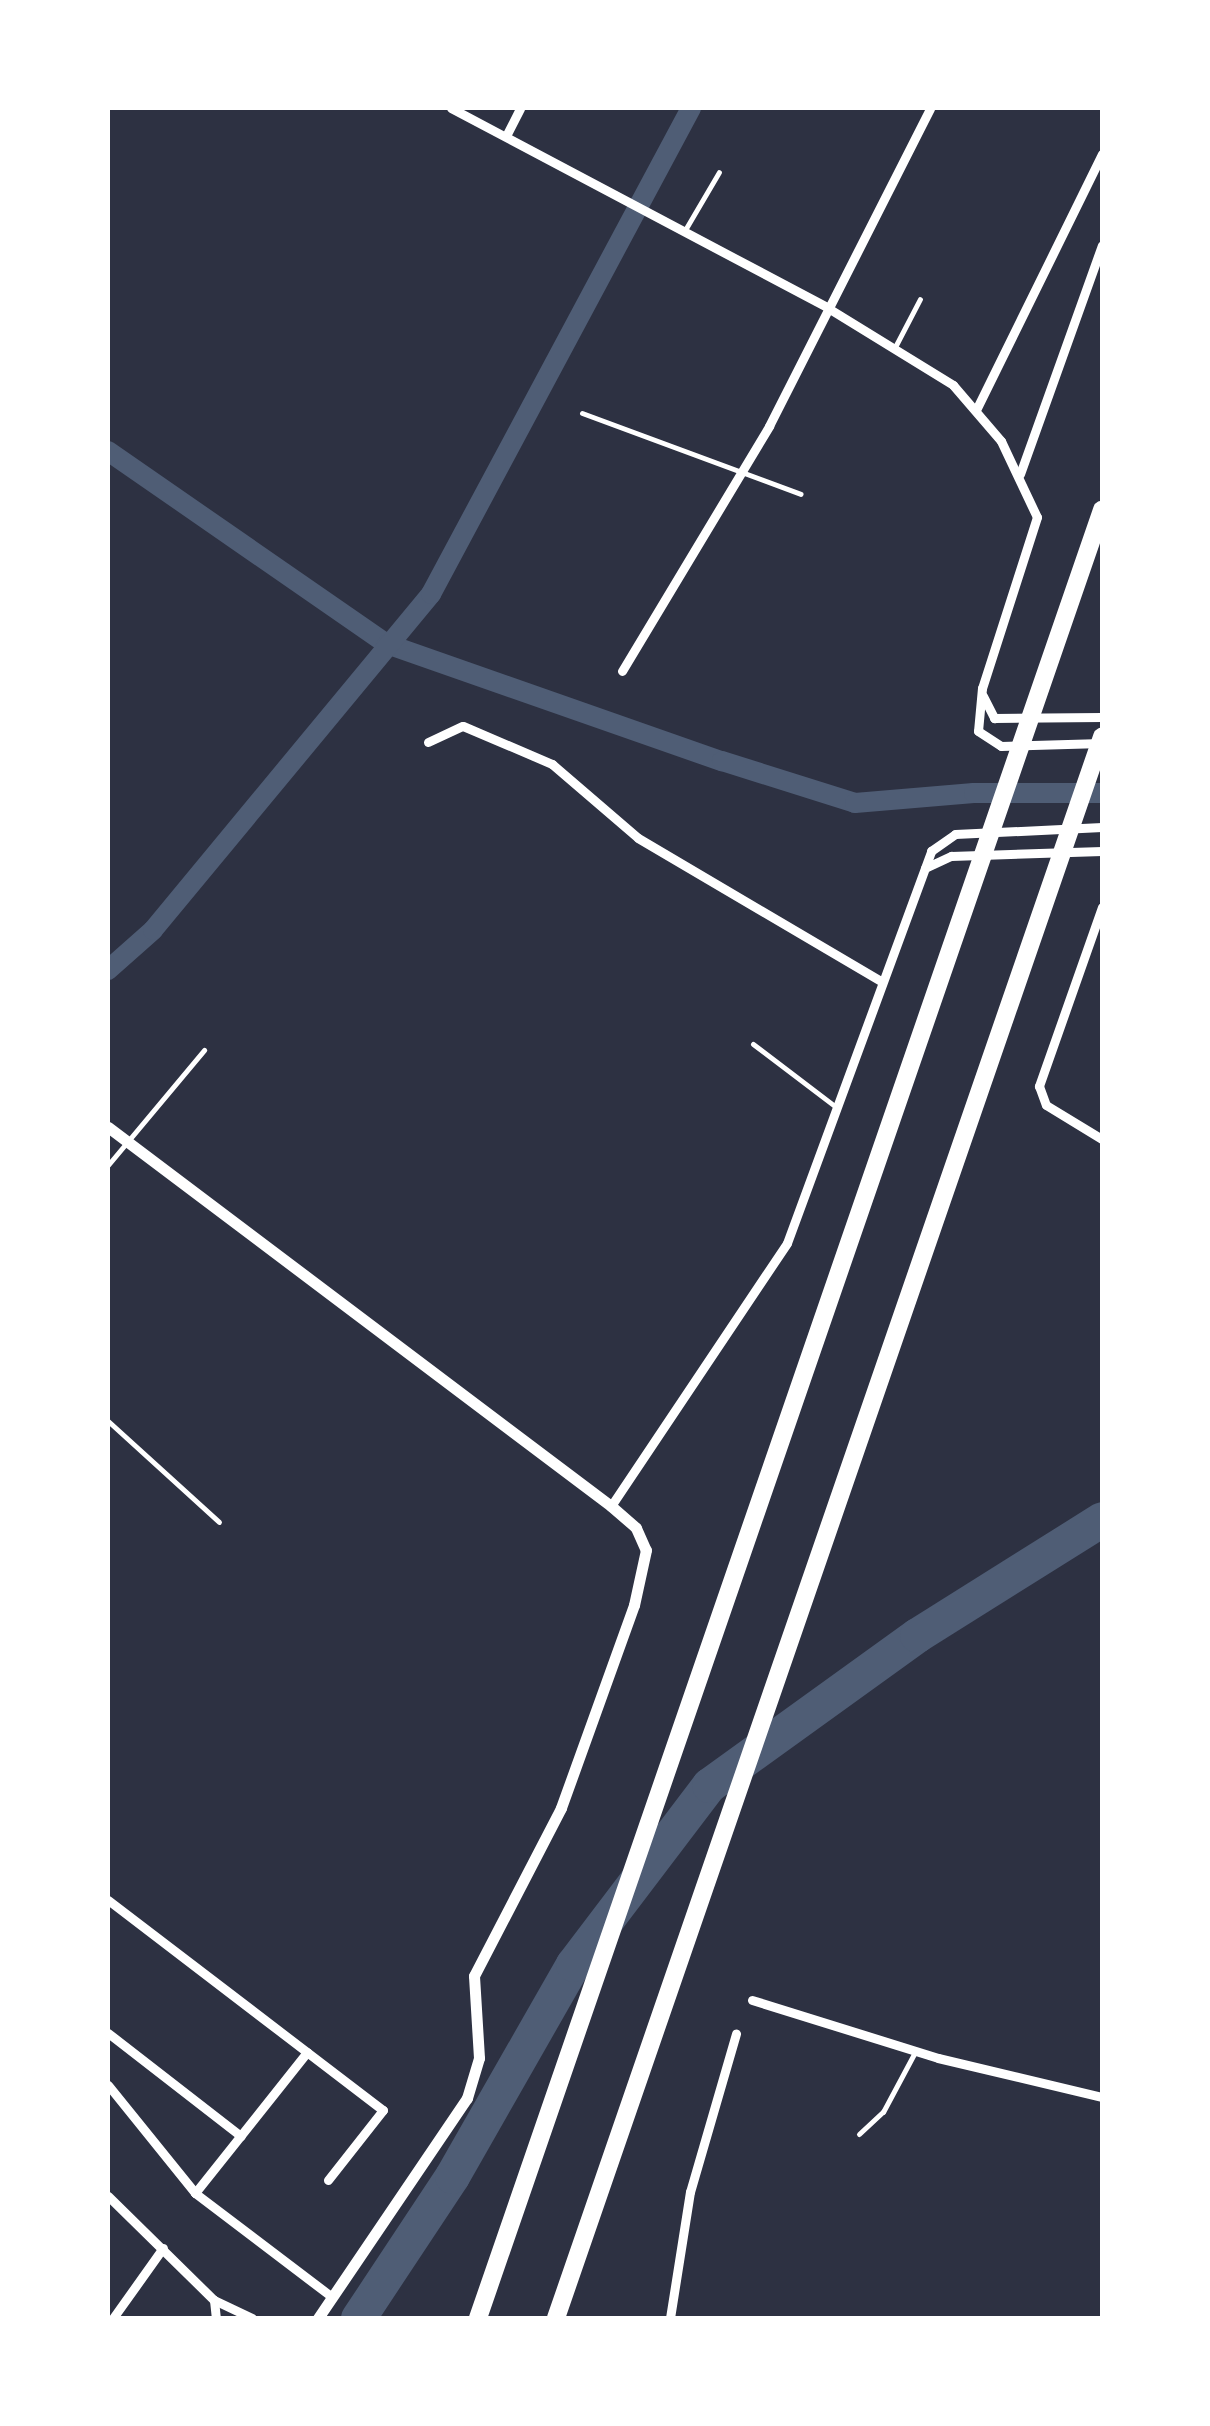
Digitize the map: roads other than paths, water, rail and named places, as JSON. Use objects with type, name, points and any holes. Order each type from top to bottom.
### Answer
[{"type":"highway","points":[[478,2318],[708,1662],[1102,510]]},
{"type":"highway","points":[[555,2318],[1102,740]]},
{"type":"street","points":[[451,108],[612,190],[828,308],[895,347],[977,408],[1020,474],[1035,506],[1036,528],[982,688],[976,723],[987,742],[1102,740]]},
{"type":"street","points":[[506,136],[520,108]]},
{"type":"street","points":[[622,671],[742,470],[930,108]]},
{"type":"street","points":[[977,408],[1102,154]]},
{"type":"street","points":[[1020,474],[1102,245]]},
{"type":"street","points":[[982,688],[994,718],[1102,717]]},
{"type":"street","points":[[428,742],[463,726],[552,764],[638,838],[880,981]]},
{"type":"street","points":[[611,1506],[787,1243],[930,851],[948,836],[1102,827]]},
{"type":"street","points":[[917,879],[931,862],[951,856],[1102,851]]},
{"type":"street","points":[[1099,1137],[1046,1105],[1039,1086],[1102,907]]},
{"type":"street","points":[[108,1126],[611,1506],[636,1528],[646,1550],[642,1573],[560,1808],[474,1976],[479,2058],[467,2098],[318,2318]]},
{"type":"street","points":[[108,1900],[383,2110],[328,2180]]},
{"type":"street","points":[[752,2000],[916,2050],[1102,2096]]},
{"type":"street","points":[[108,2033],[241,2136]]},
{"type":"street","points":[[670,2318],[690,2192],[736,2034]]},
{"type":"street","points":[[196,2193],[307,2052]]},
{"type":"street","points":[[108,2086],[196,2193],[332,2297]]},
{"type":"street","points":[[108,2196],[214,2300],[238,2307],[252,2318]]},
{"type":"street","points":[[113,2318],[162,2248]]},
{"type":"street","points":[[214,2300],[216,2318]]},
{"type":"street","points":[[229,2318],[238,2307]]},
{"type":"lane","points":[[684,230],[719,172]]},
{"type":"lane","points":[[895,347],[920,299]]},
{"type":"lane","points":[[582,413],[802,494]]},
{"type":"lane","points":[[753,1044],[836,1107]]},
{"type":"lane","points":[[108,1165],[204,1050]]},
{"type":"lane","points":[[1099,1137],[1102,1124]]},
{"type":"lane","points":[[108,1420],[219,1522]]},
{"type":"lane","points":[[858,2134],[890,2102],[916,2050]]},
{"type":"waterway","points":[[108,970],[153,930],[431,594],[691,108]]},
{"type":"waterway","points":[[108,451],[387,644],[722,761],[855,803],[974,793],[1102,793]]},
{"type":"waterway","points":[[358,2318],[452,2176],[573,1964],[709,1785],[917,1635],[1102,1519]]}]
